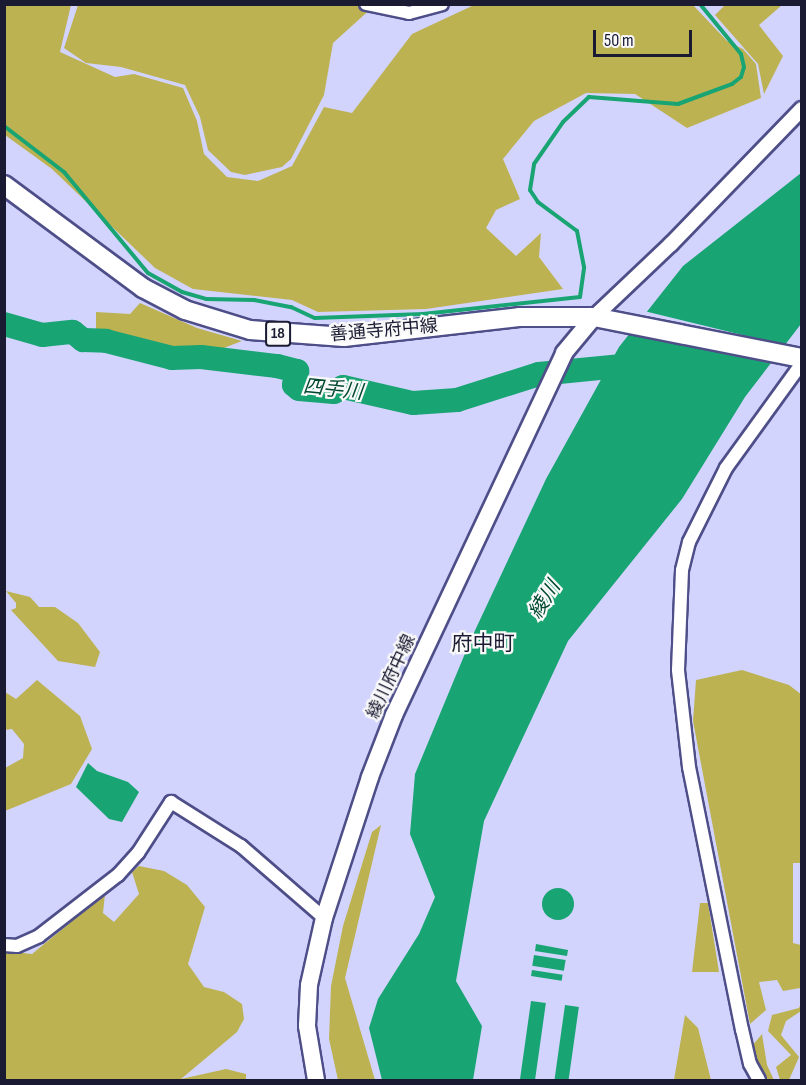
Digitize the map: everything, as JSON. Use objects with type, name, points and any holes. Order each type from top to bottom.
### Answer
[{"type":"main road","name":"善通寺府中線","points":[[4,185],[143,288],[185,310],[230,325],[274,334],[344,338],[519,317],[594,317],[625,321],[797,359]]},
{"type":"main road","name":"綾川府中線","points":[[316,1080],[308,1016],[309,985],[324,918],[394,715],[558,365],[579,331],[594,317]]},
{"type":"street","points":[[366,4],[409,13],[442,4]]},
{"type":"street","points":[[594,317],[671,244],[801,109]]},
{"type":"street","points":[[759,1080],[750,1064],[742,1030],[689,767],[678,670],[682,570],[689,542],[726,468],[797,359]]},
{"type":"street","points":[[4,945],[17,946],[39,936],[118,875],[138,853],[171,802],[241,846],[324,918]]},
{"type":"shaded area","points":[[5,4],[71,5],[60,52],[115,77],[134,74],[183,88],[197,121],[204,154],[227,177],[258,181],[292,166],[324,107],[352,113],[412,34],[474,5],[693,5],[727,41],[743,49],[756,64],[761,98],[687,128],[635,94],[586,93],[534,121],[503,159],[520,199],[496,210],[486,228],[516,256],[541,233],[539,257],[563,289],[426,309],[318,312],[292,300],[193,289],[155,268],[52,169],[5,135]]},
{"type":"shaded area","points":[[726,4],[782,5],[759,25],[783,56],[764,94],[758,64],[715,15]]},
{"type":"shaded area","points":[[78,5],[375,5],[333,43],[324,95],[291,159],[282,167],[245,175],[231,172],[208,150],[200,117],[185,85],[121,67],[86,63],[64,48]]},
{"type":"shaded area","points":[[140,303],[197,328],[242,341],[216,351],[168,347],[96,331],[96,312],[130,314]]},
{"type":"shaded area","points":[[6,591],[30,597],[39,607],[55,607],[78,623],[100,652],[95,667],[58,661],[11,610],[16,608],[16,603]]},
{"type":"shaded area","points":[[742,670],[789,685],[802,695],[802,863],[793,863],[793,943],[801,945],[801,993],[800,988],[783,991],[777,980],[759,982],[766,1010],[750,1024],[693,721],[696,680]]},
{"type":"shaded area","points":[[37,680],[80,716],[92,749],[71,784],[5,811],[5,768],[23,758],[24,744],[12,729],[5,730],[5,692],[16,699]]},
{"type":"shaded area","points":[[381,825],[345,978],[375,1080],[338,1080],[329,1039],[331,986],[343,926],[372,832]]},
{"type":"shaded area","points":[[139,866],[164,871],[187,885],[205,907],[188,964],[204,987],[224,992],[242,1004],[244,1019],[237,1032],[181,1079],[226,1069],[246,1074],[246,1080],[5,1080],[4,951],[32,954],[105,894],[103,913],[114,922],[139,894],[132,872]]},
{"type":"shaded area","points":[[700,903],[708,903],[719,972],[692,972]]},
{"type":"shaded area","points":[[801,1003],[801,1011],[786,1021],[781,1035],[799,1057],[789,1080],[780,1080],[776,1067],[791,1055],[768,1031],[772,1015],[799,1008]]},
{"type":"shaded area","points":[[685,1015],[698,1028],[711,1080],[674,1080]]},
{"type":"shaded area","points":[[762,1034],[767,1065],[774,1080],[765,1080],[752,1046]]},
{"type":"water","name":"綾川","points":[[801,173],[801,324],[745,397],[682,499],[568,641],[484,821],[456,981],[482,1026],[473,1080],[382,1080],[369,1028],[378,999],[419,934],[435,897],[410,834],[415,774],[471,639],[546,479],[619,347],[683,266]]},
{"type":"water","points":[[88,763],[97,771],[128,782],[139,792],[122,822],[109,819],[76,787]]},
{"type":"water","points":[[558,888],[569,893],[574,904],[569,915],[558,920],[547,915],[542,904],[547,893]]},
{"type":"water","points":[[536,944],[568,950],[567,956],[535,951]]},
{"type":"water","points":[[534,955],[566,960],[564,971],[532,966]]},
{"type":"water","points":[[532,970],[563,975],[562,981],[531,976]]},
{"type":"water","points":[[531,1001],[546,1003],[535,1080],[520,1080]]},
{"type":"water","points":[[565,1005],[579,1007],[569,1080],[554,1080]]},
{"type":"pier","points":[[644,311],[788,346],[774,364],[627,332]]},
{"type":"waterway","points":[[4,126],[64,172],[148,273],[182,292],[206,299],[254,300],[291,307],[315,318],[423,314],[580,297],[584,267],[577,231],[538,202],[530,190],[534,164],[563,122],[589,97],[678,104],[732,84],[741,77],[744,67],[741,54],[700,4]]},
{"type":"waterway","name":"四手川","points":[[4,324],[42,335],[73,332],[83,340],[106,341],[172,358],[201,357],[277,366],[297,371],[294,385],[299,389],[334,392],[343,387],[413,403],[457,400],[539,374],[630,365],[639,369]]},
{"type":"district","name":"府中町","points":[[483,644]]}]
